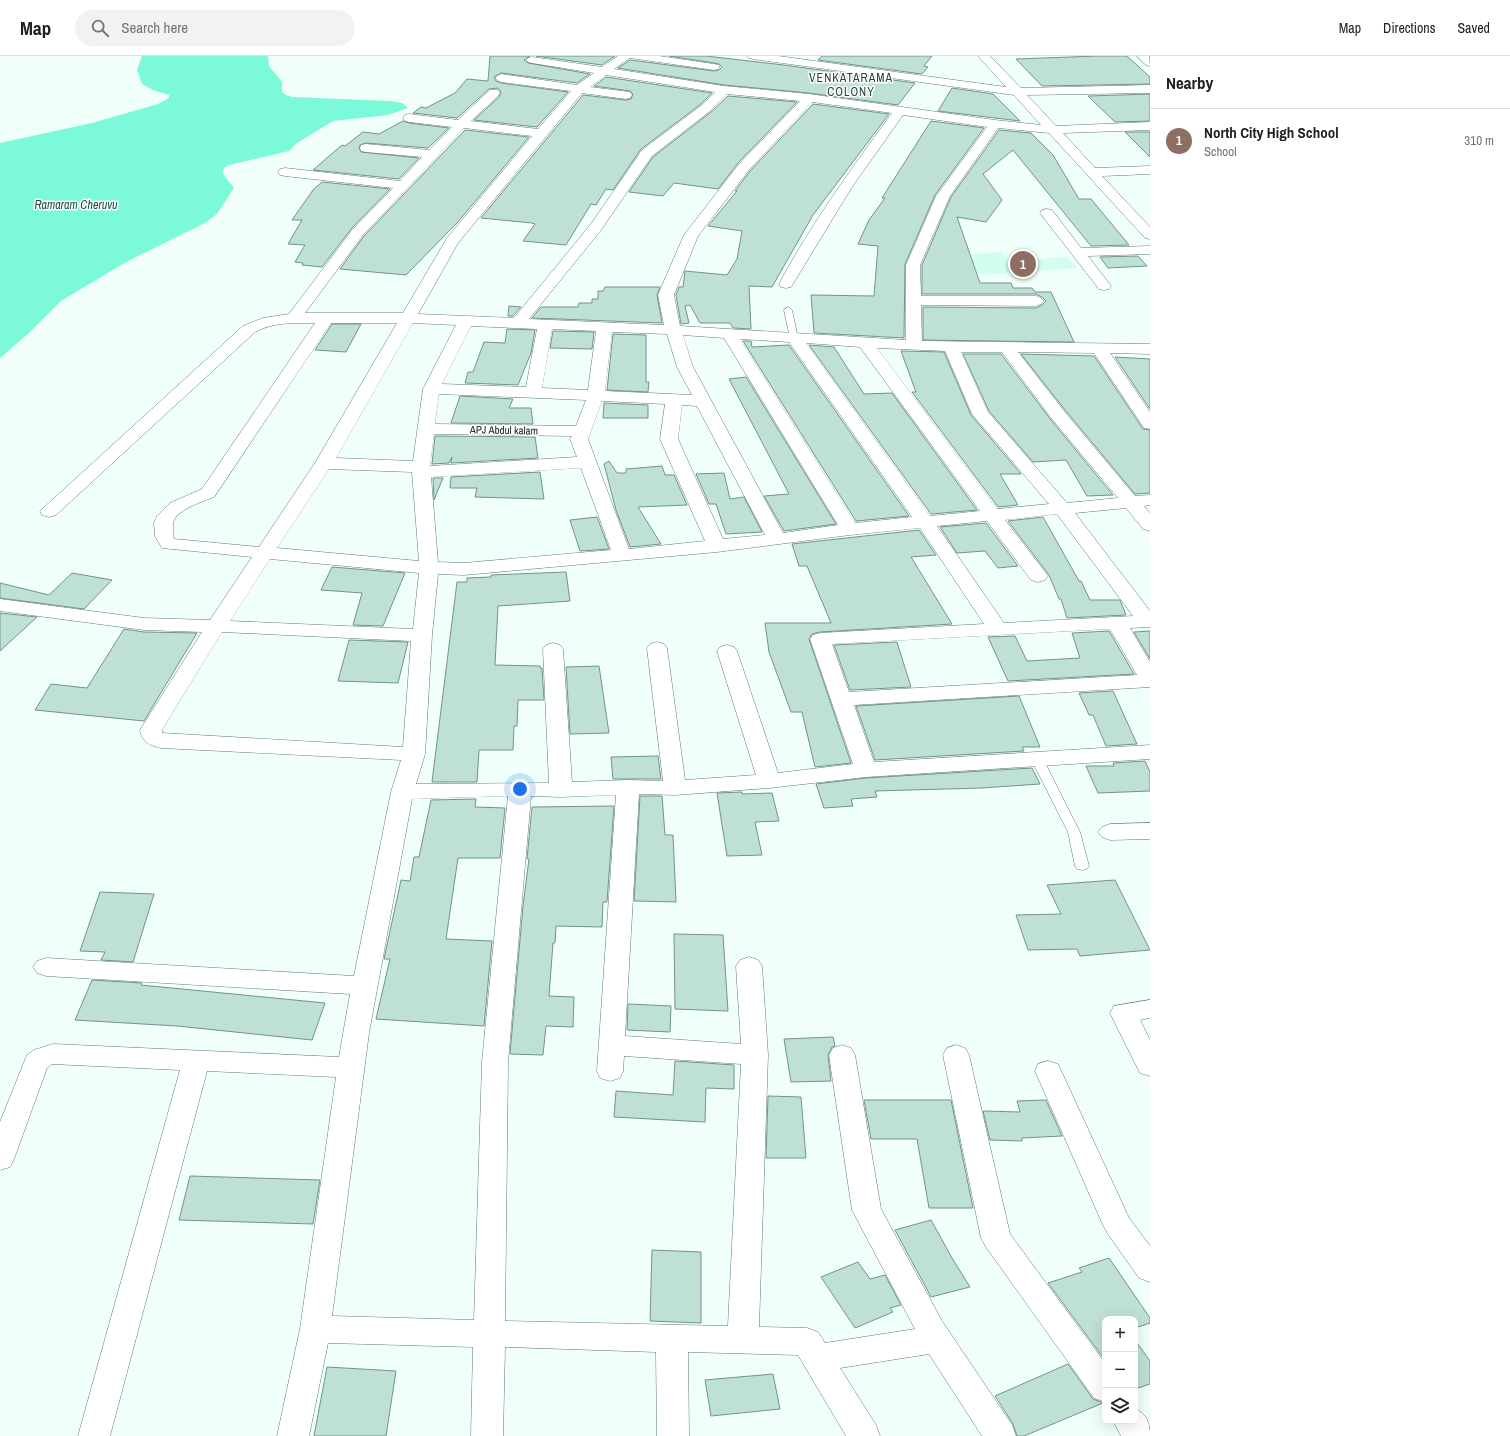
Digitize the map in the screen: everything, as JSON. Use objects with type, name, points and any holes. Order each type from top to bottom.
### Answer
[{"type":"street","points":[[414,754],[161,741],[152,737],[151,730],[263,553],[324,463],[406,318],[452,241],[541,133],[580,89],[625,56]]},
{"type":"street","points":[[634,56],[714,67]]},
{"type":"street","points":[[753,56],[1017,92],[1150,89]]},
{"type":"street","points":[[984,56],[1150,235]]},
{"type":"street","points":[[1143,56],[1150,63]]},
{"type":"street","points":[[532,60],[724,90],[809,98],[995,124],[1053,130],[1150,126]]},
{"type":"street","points":[[501,78],[626,95]]},
{"type":"street","points":[[518,323],[596,227],[647,153],[706,108],[724,90]]},
{"type":"street","points":[[294,318],[358,232],[461,124],[494,93]]},
{"type":"street","points":[[777,539],[685,367],[673,330],[666,295],[691,235],[744,167],[809,98]]},
{"type":"street","points":[[786,284],[795,267],[846,186],[900,111]]},
{"type":"street","points":[[409,118],[541,133]]},
{"type":"street","points":[[914,345],[913,265],[943,196],[995,124]]},
{"type":"street","points":[[366,148],[432,154]]},
{"type":"street","points":[[1092,172],[1150,170]]},
{"type":"street","points":[[286,172],[404,185]]},
{"type":"street","points":[[1047,213],[1104,286]]},
{"type":"street","points":[[1133,217],[1150,216]]},
{"type":"street","points":[[1078,252],[1150,250]]},
{"type":"street","points":[[913,300],[1036,301]]},
{"type":"street","points":[[49,511],[249,329],[268,321],[294,318],[406,318],[466,322],[605,326],[951,347],[1150,349]]},
{"type":"street","points":[[326,318],[208,493],[182,504],[166,516],[163,522],[165,540],[170,544],[464,570],[717,546],[850,529],[1150,500]]},
{"type":"street","points":[[293,1436],[315,1329],[350,1068],[364,986],[402,792],[414,754],[422,635],[429,568],[421,469],[431,389],[466,322]]},
{"type":"street","points":[[533,392],[545,325]]},
{"type":"street","points":[[605,326],[596,395],[579,439],[622,555]]},
{"type":"street","points":[[729,334],[850,529]]},
{"type":"street","points":[[794,338],[925,522],[998,629]]},
{"type":"street","points":[[865,342],[1038,576]]},
{"type":"street","points":[[866,770],[820,639],[1147,621],[1062,508],[980,414],[951,347]]},
{"type":"street","points":[[1006,347],[1058,415],[1150,525]]},
{"type":"street","points":[[1098,348],[1150,424]]},
{"type":"street","points":[[431,389],[533,392],[703,401]]},
{"type":"street","points":[[674,400],[669,439],[717,546]]},
{"type":"street","name":"APJ Abdul kalam","points":[[426,429],[582,431]]},
{"type":"street","points":[[324,463],[421,469],[588,462]]},
{"type":"street","points":[[0,605],[144,624],[422,635]]},
{"type":"street","points":[[841,699],[1150,681],[1117,623]]},
{"type":"street","points":[[657,648],[675,788]]},
{"type":"street","points":[[553,649],[561,790]]},
{"type":"street","points":[[727,651],[769,781]]},
{"type":"street","points":[[402,792],[520,789],[561,790],[628,787],[675,788],[769,781],[866,770],[1150,752]]},
{"type":"street","points":[[628,787],[611,1058],[755,1055]]},
{"type":"street","points":[[487,1436],[495,1062],[520,789]]},
{"type":"street","points":[[1110,832],[1150,831]]},
{"type":"street","points":[[46,966],[364,986]]},
{"type":"street","points":[[742,1340],[755,1055],[749,966]]},
{"type":"street","points":[[1150,1009],[1123,1013],[1150,1066]]},
{"type":"street","points":[[0,1159],[36,1062],[43,1056],[53,1054],[350,1068]]},
{"type":"street","points":[[842,1055],[867,1210],[937,1339],[1000,1436]]},
{"type":"street","points":[[956,1055],[996,1238],[1102,1384]]},
{"type":"street","points":[[94,1436],[196,1061]]},
{"type":"street","points":[[1048,1071],[1118,1225],[1150,1269]]},
{"type":"street","points":[[315,1329],[807,1342],[864,1436]]},
{"type":"street","points":[[672,1338],[673,1436]]},
{"type":"street","points":[[817,1358],[937,1339]]},
{"type":"street","points":[[1131,1424],[1140,1436]]},
{"type":"lane","points":[[788,310],[794,338]]},
{"type":"lane","points":[[1037,759],[1074,832],[1082,866]]},
{"type":"shaded area","points":[[1001,252],[1009,261],[1067,257],[1077,268],[980,275],[963,254]]},
{"type":"water","name":"Ramaram Cheruvu","points":[[142,56],[268,56],[269,66],[282,82],[282,92],[286,95],[292,97],[390,101],[402,103],[408,108],[388,115],[333,121],[297,143],[289,151],[229,165],[224,168],[223,174],[234,188],[217,214],[205,223],[128,261],[61,301],[29,333],[0,358],[0,143],[92,123],[158,104],[169,98],[169,95],[153,90],[142,84],[137,70]]},
{"type":"building","points":[[490,56],[530,56],[524,60],[528,63],[590,74],[577,83],[501,73],[494,77],[496,81],[501,83],[568,92],[537,127],[474,120],[499,97],[501,92],[498,88],[489,89],[457,118],[413,113],[421,107],[426,108],[455,93],[467,79],[488,81]]},
{"type":"building","points":[[536,56],[615,56],[602,65]]},
{"type":"building","points":[[669,56],[706,56],[915,83],[898,105],[809,93],[724,85],[618,68],[630,60],[714,71],[719,70],[722,67],[719,64]]},
{"type":"building","points":[[822,56],[932,56],[924,66],[928,67],[922,74],[818,60]]},
{"type":"building","points":[[1127,56],[1150,77],[1150,84],[1042,86],[1016,59]]},
{"type":"building","points":[[606,77],[712,93],[701,104],[641,149],[613,190],[606,189],[596,205],[591,204],[566,245],[523,241],[535,224],[532,223],[481,218],[583,95],[626,100],[631,99],[633,94],[630,91],[594,86]]},
{"type":"building","points":[[952,88],[993,94],[1020,121],[938,111]]},
{"type":"building","points":[[1150,94],[1150,121],[1115,122],[1088,96]]},
{"type":"building","points":[[728,96],[797,102],[738,163],[718,189],[674,183],[663,196],[629,192],[653,157],[711,112]]},
{"type":"building","points":[[813,104],[889,114],[813,215],[772,287],[749,286],[751,329],[733,328],[730,323],[700,323],[690,305],[685,306],[689,323],[681,324],[676,295],[679,287],[683,287],[685,271],[727,275],[737,259],[742,231],[708,226],[737,191],[735,191],[750,171]]},
{"type":"building","points":[[403,121],[449,128],[428,148],[366,143],[360,145],[359,148],[361,152],[419,158],[399,179],[313,170],[342,145],[345,146],[363,132],[379,134]]},
{"type":"building","points":[[931,121],[984,128],[935,195],[905,264],[904,338],[814,333],[811,295],[874,296],[878,246],[858,244],[869,220],[885,198],[882,198]]},
{"type":"building","points":[[465,130],[529,137],[457,223],[406,275],[340,269],[364,236]]},
{"type":"building","points":[[999,130],[1031,133],[1053,155],[1079,199],[1091,199],[1129,245],[1091,246],[1013,150],[983,174],[1002,200],[986,222],[957,217],[980,283],[1011,283],[1013,288],[1032,288],[1035,292],[1051,292],[1074,342],[923,340],[923,307],[1036,308],[1046,301],[1036,294],[922,294],[922,265],[951,197]]},
{"type":"building","points":[[1125,132],[1150,132],[1150,157]]},
{"type":"building","points":[[322,182],[390,189],[352,228],[322,267],[302,265],[303,263],[295,262],[305,245],[288,244],[302,220],[292,220],[313,190]]},
{"type":"building","points":[[1138,256],[1147,266],[1108,268],[1100,257]]},
{"type":"building","points":[[605,287],[660,287],[657,295],[662,323],[532,318],[541,307],[578,307],[579,303],[592,303],[592,299],[598,299],[598,291],[603,291]]},
{"type":"building","points":[[509,306],[521,307],[513,316],[508,316]]},
{"type":"building","points":[[332,324],[361,324],[346,352],[315,350]]},
{"type":"building","points":[[507,329],[535,330],[531,353],[518,385],[465,383],[468,372],[473,372],[484,342],[505,343]]},
{"type":"building","points":[[553,331],[594,332],[592,349],[550,348]]},
{"type":"building","points":[[613,334],[646,335],[646,382],[649,382],[648,392],[607,390]]},
{"type":"building","points":[[743,341],[751,341],[752,347],[789,345],[909,516],[856,521]]},
{"type":"building","points":[[809,345],[834,347],[864,394],[892,393],[977,510],[931,514]]},
{"type":"building","points":[[901,351],[944,352],[971,415],[1021,474],[1000,474],[1018,505],[998,507],[912,392],[916,392]]},
{"type":"building","points":[[963,354],[1001,354],[1051,420],[1113,495],[1087,496],[1066,460],[1033,462],[989,411]]},
{"type":"building","points":[[1021,354],[1094,356],[1143,429],[1150,430],[1150,493],[1135,494],[1065,410]]},
{"type":"building","points":[[1115,357],[1150,359],[1150,409]]},
{"type":"building","points":[[746,377],[836,524],[784,531],[764,496],[789,494],[729,379]]},
{"type":"building","points":[[460,396],[513,399],[509,408],[531,408],[533,424],[451,423]]},
{"type":"building","points":[[604,403],[648,405],[648,418],[603,418]]},
{"type":"building","points":[[435,436],[535,437],[538,458],[451,463],[452,457],[449,463],[432,464]]},
{"type":"building","points":[[609,461],[617,473],[626,473],[626,469],[662,466],[665,475],[674,475],[687,505],[638,507],[661,544],[630,547],[616,510],[604,464]]},
{"type":"building","points":[[540,472],[544,499],[475,497],[477,488],[450,488],[451,477]]},
{"type":"building","points":[[724,473],[730,499],[744,497],[762,532],[726,534],[716,504],[709,504],[696,474]]},
{"type":"building","points":[[433,478],[443,478],[434,500]]},
{"type":"building","points":[[597,517],[609,549],[580,551],[570,520]]},
{"type":"building","points":[[1043,517],[1079,581],[1081,581],[1090,600],[1120,600],[1126,615],[1067,618],[1061,599],[1059,599],[1049,575],[1008,521]]},
{"type":"building","points":[[986,523],[1018,566],[998,568],[985,551],[957,553],[940,527]]},
{"type":"building","points":[[919,530],[936,555],[911,557],[952,624],[820,632],[812,634],[809,639],[851,763],[815,767],[802,712],[791,712],[769,652],[765,623],[831,623],[807,566],[799,566],[792,544]]},
{"type":"building","points":[[332,567],[405,573],[383,626],[353,625],[362,593],[321,590]]},
{"type":"building","points":[[566,572],[570,601],[498,606],[495,665],[540,666],[540,668],[542,668],[544,700],[518,700],[517,726],[514,726],[513,750],[479,750],[477,782],[432,782],[457,582],[467,582],[467,578],[491,577],[491,575]]},
{"type":"building","points":[[72,573],[112,580],[84,609],[0,598],[0,583],[49,595]]},
{"type":"building","points":[[0,613],[37,617],[0,651]]},
{"type":"building","points":[[124,629],[144,632],[197,633],[144,721],[35,710],[51,684],[87,688]]},
{"type":"building","points":[[1109,631],[1134,674],[1008,681],[988,637],[1015,636],[1027,661],[1080,658],[1072,633]]},
{"type":"building","points":[[1150,631],[1150,659],[1134,632]]},
{"type":"building","points":[[349,640],[408,642],[398,683],[338,681]]},
{"type":"building","points":[[897,642],[911,687],[850,690],[834,645]]},
{"type":"building","points":[[599,666],[609,733],[570,734],[566,667]]},
{"type":"building","points":[[1113,691],[1137,744],[1106,746],[1093,715],[1089,715],[1079,693]]},
{"type":"building","points":[[1019,696],[1040,747],[1022,747],[1024,751],[875,760],[856,706]]},
{"type":"building","points":[[658,756],[661,779],[613,779],[611,757]]},
{"type":"building","points":[[1145,761],[1150,772],[1150,791],[1098,793],[1086,766],[1114,766],[1113,763]]},
{"type":"building","points":[[1032,768],[1040,784],[982,788],[875,791],[877,797],[851,799],[853,806],[824,808],[816,784],[866,778]]},
{"type":"building","points":[[742,792],[742,794],[772,793],[779,821],[755,822],[762,855],[727,856],[717,793]]},
{"type":"building","points":[[640,796],[662,796],[665,835],[673,835],[676,902],[634,901]]},
{"type":"building","points":[[476,799],[475,807],[505,808],[500,858],[458,858],[446,939],[492,941],[484,1026],[376,1019],[390,959],[384,959],[401,880],[410,881],[414,857],[419,857],[431,800]]},
{"type":"building","points":[[614,806],[607,902],[603,902],[602,927],[556,926],[555,943],[553,943],[549,996],[574,997],[573,1027],[546,1026],[543,1055],[510,1054],[523,906],[529,859],[527,859],[532,807]]},
{"type":"building","points":[[1115,880],[1150,950],[1080,956],[1077,949],[1028,950],[1016,915],[1061,914],[1047,885]]},
{"type":"building","points":[[100,892],[154,894],[133,962],[101,960],[105,952],[80,951]]},
{"type":"building","points":[[674,934],[723,935],[728,1011],[675,1009]]},
{"type":"building","points":[[92,980],[142,983],[141,985],[325,1003],[312,1040],[177,1026],[75,1020]]},
{"type":"building","points":[[628,1004],[671,1006],[670,1032],[627,1030]]},
{"type":"building","points":[[833,1037],[835,1046],[832,1047],[828,1055],[831,1081],[791,1082],[784,1039]]},
{"type":"building","points":[[675,1061],[734,1065],[734,1089],[706,1088],[705,1122],[614,1117],[616,1091],[673,1095]]},
{"type":"building","points":[[768,1096],[801,1097],[806,1158],[766,1158]]},
{"type":"building","points":[[864,1100],[951,1100],[973,1208],[929,1208],[917,1139],[871,1139]]},
{"type":"building","points":[[1046,1100],[1062,1136],[1022,1138],[1022,1141],[990,1140],[983,1111],[1020,1112],[1017,1101]]},
{"type":"building","points":[[190,1176],[320,1180],[313,1224],[179,1220]]},
{"type":"building","points":[[931,1220],[970,1287],[931,1297],[895,1230]]},
{"type":"building","points":[[652,1250],[701,1252],[701,1323],[650,1321]]},
{"type":"building","points":[[1109,1258],[1150,1318],[1150,1323],[1138,1327],[1138,1316],[1102,1316],[1102,1356],[1048,1283],[1082,1272],[1079,1268]]},
{"type":"building","points":[[858,1262],[870,1279],[885,1275],[901,1305],[890,1308],[893,1312],[855,1328],[821,1277]]},
{"type":"building","points":[[1138,1344],[1150,1361],[1150,1384],[1138,1388]]},
{"type":"building","points":[[1068,1364],[1093,1399],[1102,1403],[1024,1436],[1017,1436],[1013,1424],[995,1396]]},
{"type":"building","points":[[327,1367],[396,1371],[386,1436],[314,1436]]},
{"type":"building","points":[[773,1374],[780,1409],[711,1416],[705,1380]]},
{"type":"place","name":"North City High School","points":[[1023,264]]},
{"type":"district","name":"VENKATARAMA COLONY","points":[[851,85]]}]
